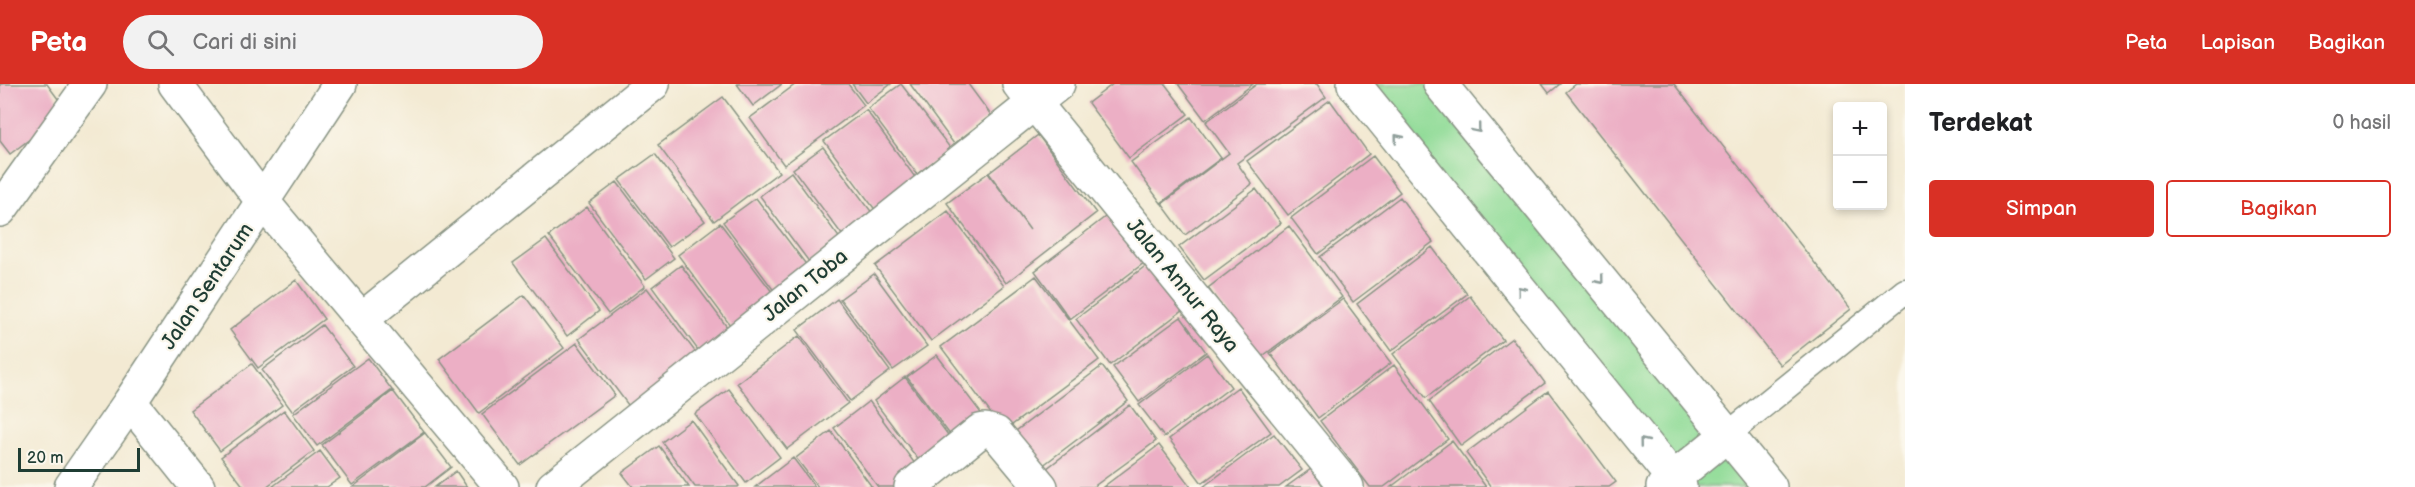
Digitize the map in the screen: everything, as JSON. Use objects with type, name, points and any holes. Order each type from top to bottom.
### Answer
[{"type":"street","points":[[6,187],[90,84]]},
{"type":"street","points":[[175,84],[263,202],[363,318],[502,487]]},
{"type":"street","name":"Jalan Sentarum","points":[[71,487],[130,402],[340,84]]},
{"type":"street","points":[[363,318],[653,84]]},
{"type":"street","points":[[1354,84],[1672,484],[1727,435]]},
{"type":"street","points":[[1440,84],[1770,487]]},
{"type":"street","name":"Jalan Toba","points":[[553,487],[1037,90]]},
{"type":"street","name":"Jalan Annur Raya","points":[[1037,90],[1347,487]]},
{"type":"street","points":[[130,402],[198,487]]},
{"type":"street","points":[[911,487],[980,431],[986,430],[996,433],[1041,487]]},
{"type":"lane","points":[[1727,435],[1905,291]]},
{"type":"green space","points":[[1356,84],[1442,84],[1770,487],[1680,487]]},
{"type":"building","points":[[0,84],[47,84],[67,111],[10,154],[0,141]]},
{"type":"building","points":[[737,84],[782,84],[753,106]]},
{"type":"building","points":[[796,84],[848,84],[864,105],[784,165],[750,118]]},
{"type":"building","points":[[852,84],[891,84],[866,103]]},
{"type":"building","points":[[901,84],[951,149],[917,174],[868,108]]},
{"type":"building","points":[[910,84],[968,84],[991,115],[954,144]]},
{"type":"building","points":[[1113,84],[1165,84],[1188,114],[1129,158],[1088,103]]},
{"type":"building","points":[[1178,84],[1253,84],[1205,120]]},
{"type":"building","points":[[1257,84],[1317,84],[1326,97],[1237,163],[1252,184],[1185,235],[1162,204],[1229,153],[1206,122]]},
{"type":"building","points":[[1542,84],[1560,84],[1549,93]]},
{"type":"building","points":[[1576,84],[1674,84],[1851,309],[1780,365],[1566,92]]},
{"type":"building","points":[[723,97],[779,172],[714,221],[658,145]]},
{"type":"building","points":[[1330,100],[1369,154],[1288,215],[1247,161]]},
{"type":"building","points":[[866,110],[920,184],[879,215],[824,141]]},
{"type":"building","points":[[1191,117],[1221,158],[1161,203],[1131,162]]},
{"type":"building","points":[[1038,135],[1096,213],[1006,283],[947,203],[988,173],[1030,230],[989,173]]},
{"type":"building","points":[[823,147],[876,218],[846,240],[793,169]]},
{"type":"building","points":[[655,154],[705,221],[669,247],[619,180]]},
{"type":"building","points":[[1373,156],[1400,192],[1318,254],[1291,218]]},
{"type":"building","points":[[791,172],[841,240],[810,263],[760,196]]},
{"type":"building","points":[[617,182],[674,258],[646,279],[589,203]]},
{"type":"building","points":[[1256,189],[1281,223],[1204,280],[1179,247]]},
{"type":"building","points":[[1400,197],[1433,242],[1353,302],[1320,257]]},
{"type":"building","points":[[756,198],[808,267],[775,292],[723,222]]},
{"type":"building","points":[[587,207],[645,286],[608,314],[549,236]]},
{"type":"building","points":[[948,211],[1004,286],[931,341],[875,266]]},
{"type":"building","points":[[1109,214],[1145,262],[1070,319],[1035,271]]},
{"type":"building","points":[[720,223],[779,301],[736,333],[678,255]]},
{"type":"building","points":[[1289,226],[1342,297],[1260,358],[1208,288]]},
{"type":"building","points":[[546,239],[599,311],[567,336],[513,263]]},
{"type":"building","points":[[1432,247],[1467,294],[1391,351],[1357,304]]},
{"type":"building","points":[[1148,264],[1183,310],[1110,365],[1076,319]]},
{"type":"building","points":[[681,265],[733,335],[703,357],[652,287]]},
{"type":"building","points":[[874,274],[927,346],[893,370],[840,299]]},
{"type":"building","points":[[1036,276],[1099,360],[1004,431],[941,347]]},
{"type":"building","points":[[296,280],[324,319],[258,368],[230,330]]},
{"type":"building","points":[[647,288],[700,358],[631,409],[579,339]]},
{"type":"building","points":[[524,295],[564,348],[479,413],[439,359]]},
{"type":"building","points":[[1470,296],[1503,340],[1426,398],[1393,354]]},
{"type":"building","points":[[837,299],[890,371],[850,401],[797,330]]},
{"type":"building","points":[[1343,299],[1391,363],[1318,418],[1270,353]]},
{"type":"building","points":[[1181,317],[1206,352],[1139,402],[1113,367]]},
{"type":"building","points":[[322,325],[353,366],[292,411],[262,370]]},
{"type":"building","points":[[799,336],[848,403],[787,449],[737,383]]},
{"type":"building","points":[[1512,338],[1545,383],[1461,446],[1429,401]]},
{"type":"building","points":[[577,343],[615,395],[520,465],[482,414]]},
{"type":"building","points":[[1207,354],[1231,387],[1164,437],[1139,405]]},
{"type":"building","points":[[937,355],[984,417],[954,440],[907,377]]},
{"type":"building","points":[[368,358],[392,390],[317,446],[293,414]]},
{"type":"building","points":[[252,364],[282,405],[220,451],[190,410]]},
{"type":"building","points":[[1394,365],[1448,439],[1384,487],[1370,487],[1320,421]]},
{"type":"building","points":[[1102,366],[1128,401],[1038,469],[1012,434]]},
{"type":"building","points":[[905,377],[951,439],[920,462],[874,401]]},
{"type":"building","points":[[1238,387],[1271,432],[1202,483],[1169,439]]},
{"type":"building","points":[[729,389],[780,457],[746,483],[695,414]]},
{"type":"building","points":[[393,391],[424,432],[352,485],[322,445]]},
{"type":"building","points":[[1548,391],[1616,482],[1609,487],[1491,487],[1466,453]]},
{"type":"building","points":[[869,401],[921,472],[901,487],[878,487],[834,428]]},
{"type":"building","points":[[1130,405],[1156,441],[1093,487],[1053,487],[1042,472]]},
{"type":"building","points":[[284,410],[314,451],[266,487],[244,487],[221,457]]},
{"type":"building","points":[[691,420],[738,487],[695,487],[662,442]]},
{"type":"building","points":[[831,431],[872,487],[818,487],[796,458]]},
{"type":"building","points":[[425,433],[451,467],[425,487],[353,487]]},
{"type":"building","points":[[1274,434],[1302,470],[1279,487],[1203,487]]},
{"type":"building","points":[[1452,441],[1486,487],[1391,487]]},
{"type":"building","points":[[1159,445],[1191,487],[1103,487]]},
{"type":"building","points":[[659,446],[689,487],[633,487],[622,473]]},
{"type":"building","points":[[320,451],[340,478],[327,487],[272,487]]},
{"type":"building","points":[[793,458],[815,487],[755,487]]},
{"type":"building","points":[[1311,469],[1324,487],[1286,487]]},
{"type":"building","points":[[456,471],[467,487],[435,487]]}]
